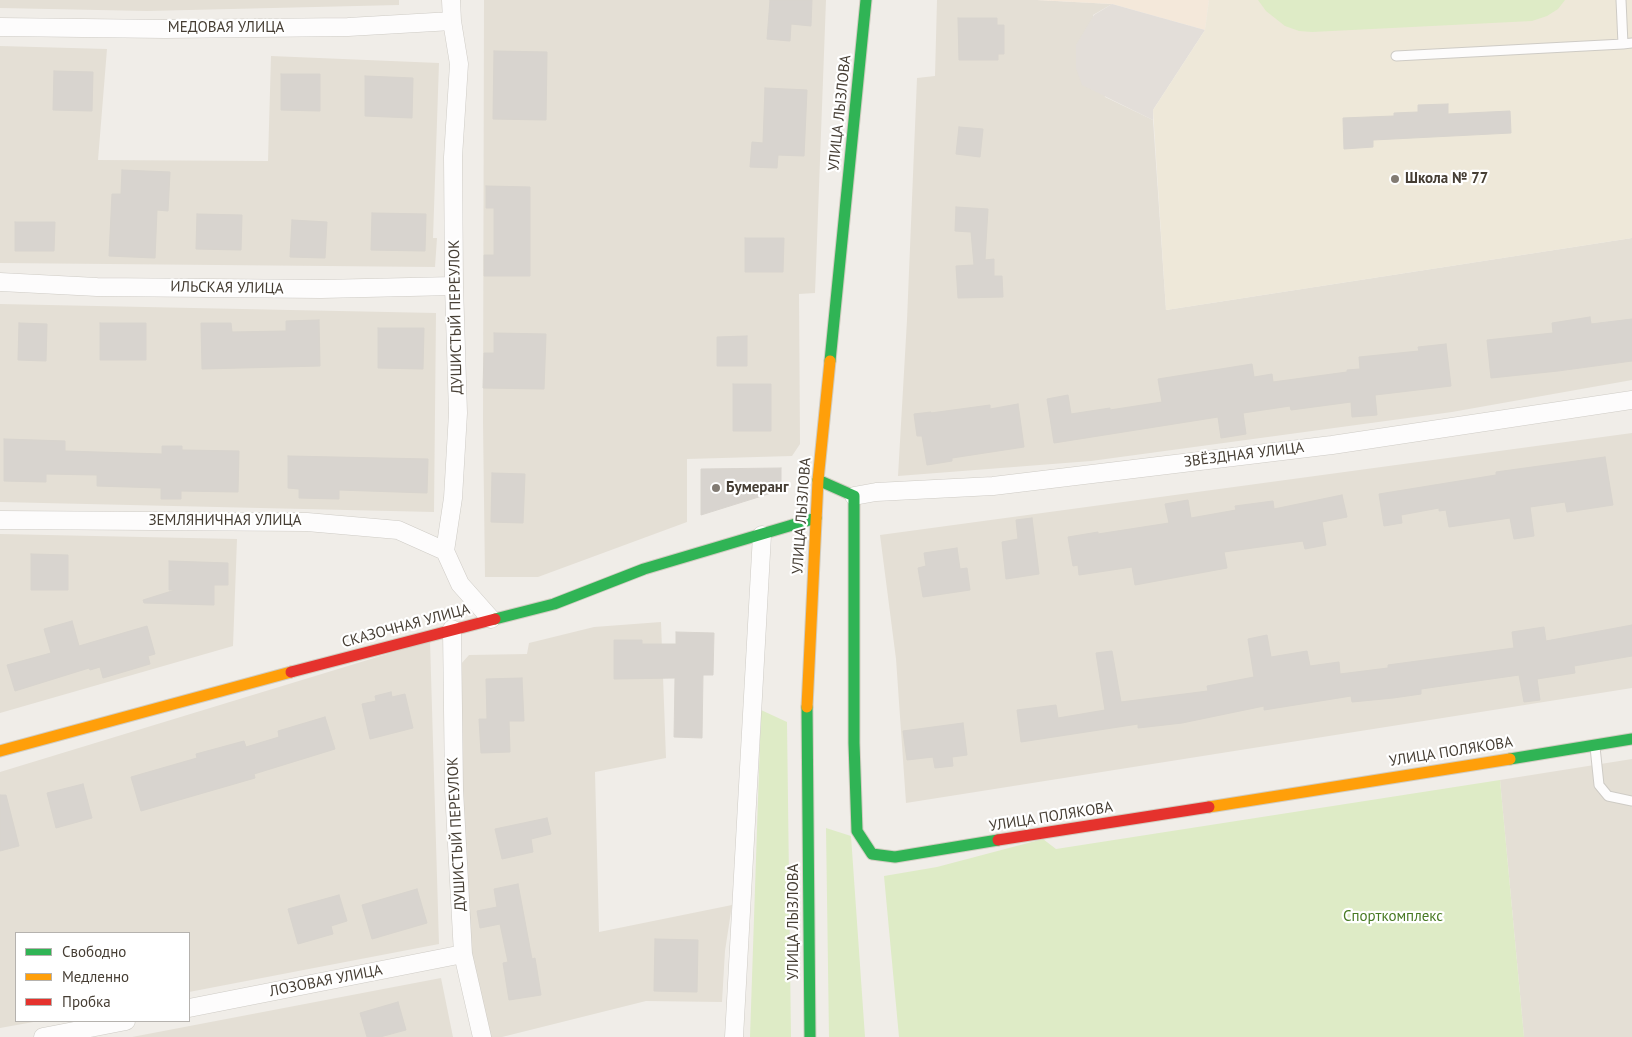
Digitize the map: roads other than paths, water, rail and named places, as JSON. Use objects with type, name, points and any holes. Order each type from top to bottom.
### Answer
[{"type":"street","name":"ДУШИСТЫЙ ПЕРЕУЛОК","points":[[445,551],[453,498],[458,413],[454,286],[453,157],[459,64],[452,21],[451,0]]},
{"type":"street","name":"УЛИЦА ЛЫЗЛОВА","points":[[810,1037],[807,688],[818,480],[866,0]]},
{"type":"street","name":"МЕДОВАЯ УЛИЦА","points":[[0,27],[165,29],[348,28],[452,21]]},
{"type":"street","name":"ИЛЬСКАЯ УЛИЦА","points":[[0,282],[97,287],[321,290],[454,286]]},
{"type":"street","name":"ЗВЁЗДНАЯ УЛИЦА","points":[[854,496],[876,492],[993,486],[1322,446],[1632,400]]},
{"type":"street","points":[[818,480],[854,496]]},
{"type":"street","name":"УЛИЦА ПОЛЯКОВА","points":[[854,496],[854,743],[857,831],[872,854],[895,857],[1632,739]]},
{"type":"street","name":"СКАЗОЧНАЯ УЛИЦА","points":[[0,751],[452,629],[554,604],[644,569],[816,518]]},
{"type":"street","name":"ЗЕМЛЯНИЧНАЯ УЛИЦА","points":[[0,520],[307,522],[398,530],[445,551]]},
{"type":"street","points":[[734,1037],[762,534]]},
{"type":"street","points":[[445,551],[460,584],[491,619]]},
{"type":"street","name":"ДУШИСТЫЙ ПЕРЕУЛОК","points":[[452,629],[454,790],[463,954],[482,1037]]},
{"type":"street","name":"ЛОЗОВАЯ УЛИЦА","points":[[190,1008],[463,954]]},
{"type":"street","points":[[43,1037],[121,1022]]},
{"type":"lane","points":[[1396,56],[1628,43],[1621,0]]},
{"type":"lane","points":[[1594,744],[1599,785],[1608,796],[1632,801]]},
{"type":"place","name":"Школа № 77","points":[[1395,179]]},
{"type":"place","name":"Бумеранг","points":[[716,488]]},
{"type":"park label","name":"Спорткомплекс","points":[[1393,917]]}]
